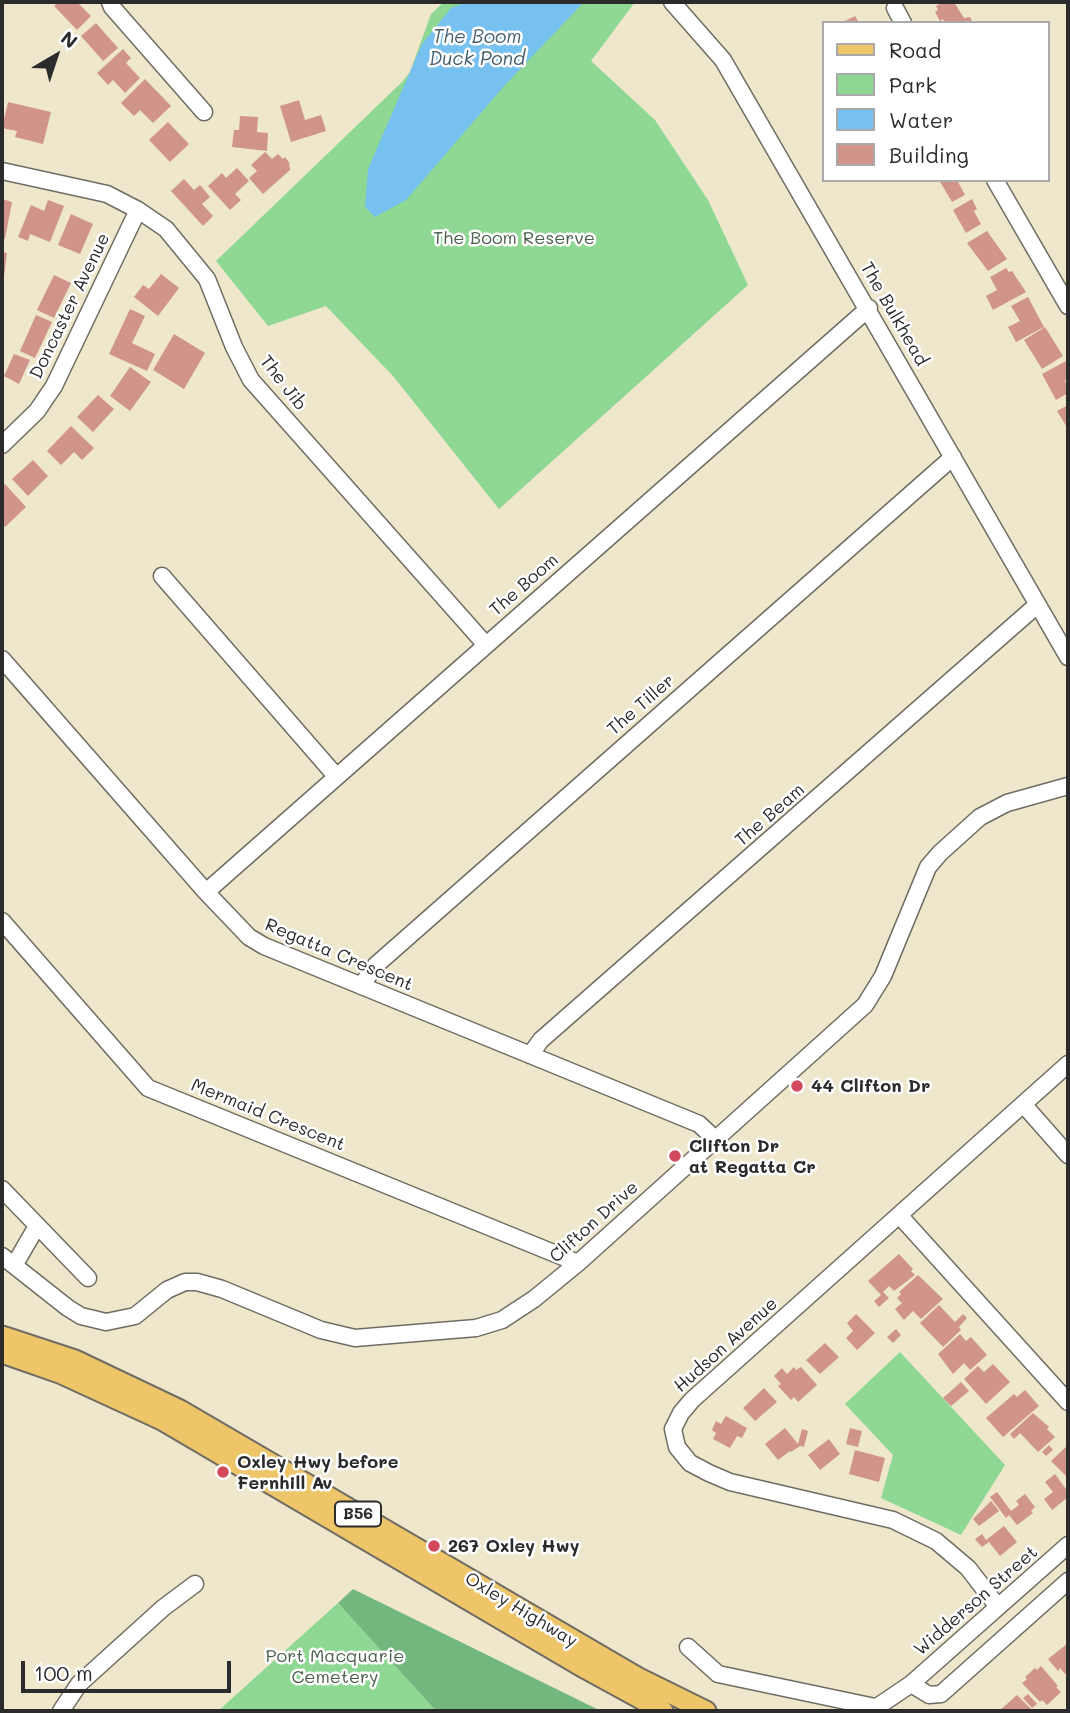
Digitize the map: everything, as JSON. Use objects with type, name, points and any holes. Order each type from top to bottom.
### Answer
[{"type":"main road","name":"Oxley Highway","points":[[2,1336],[75,1360],[180,1410],[627,1672],[706,1711]]},
{"type":"main road","name":"Oxley Highway","points":[[2,1353],[62,1374],[162,1420],[586,1669],[663,1711]]},
{"type":"street","points":[[110,2],[204,112]]},
{"type":"street","name":"The Bulkhead","points":[[672,2],[723,60],[869,308],[1068,657]]},
{"type":"street","points":[[895,8],[902,21]]},
{"type":"street","name":"The Jib","points":[[2,171],[107,194],[166,229],[206,279],[251,380],[486,645]]},
{"type":"street","points":[[996,182],[1068,306]]},
{"type":"street","name":"Doncaster Avenue","points":[[2,445],[37,411],[54,386],[138,210]]},
{"type":"street","name":"The Boom","points":[[206,892],[869,308]]},
{"type":"street","name":"The Tiller","points":[[360,986],[376,965],[953,457]]},
{"type":"street","points":[[162,576],[335,776]]},
{"type":"street","name":"The Beam","points":[[530,1055],[541,1040],[1037,605]]},
{"type":"street","name":"Regatta Crescent","points":[[2,659],[206,892],[249,937],[264,946],[360,986],[699,1124],[715,1139]]},
{"type":"street","name":"Clifton Drive","points":[[6,1263],[68,1308],[92,1320],[106,1322],[135,1316],[178,1284],[197,1282],[321,1330],[355,1338],[492,1324],[519,1311],[578,1263],[865,1005],[883,976],[928,867],[940,853],[980,817],[1007,803],[1068,786]]},
{"type":"street","name":"Mermaid Crescent","points":[[2,921],[148,1088],[578,1263]]},
{"type":"street","name":"Hudson Avenue","points":[[998,1607],[968,1569],[936,1541],[893,1520],[730,1482],[691,1463],[677,1447],[673,1429],[692,1400],[1068,1064]]},
{"type":"street","points":[[1023,1104],[1068,1155]]},
{"type":"street","points":[[2,1189],[88,1278]]},
{"type":"street","points":[[900,1215],[1068,1402]]},
{"type":"street","points":[[6,1263],[37,1226]]},
{"type":"street","name":"Widderson Street","points":[[873,1709],[911,1684],[1067,1548]]},
{"type":"street","points":[[911,1684],[929,1695],[940,1694],[1068,1581]]},
{"type":"street","points":[[61,1711],[79,1684],[163,1608],[195,1584]]},
{"type":"street","points":[[688,1647],[718,1674],[873,1709]]},
{"type":"green space","name":"The Boom Reserve","points":[[444,2],[635,2],[591,61],[655,120],[708,200],[748,285],[499,509],[393,376],[326,306],[268,326],[216,261],[402,82],[410,72],[431,14]]},
{"type":"green space","points":[[900,1352],[1005,1465],[961,1535],[881,1498],[893,1455],[845,1404]]},
{"type":"green space","points":[[353,1589],[601,1711],[436,1711],[338,1603]]},
{"type":"green space","name":"Port Macquarie Cemetery","points":[[338,1603],[436,1711],[218,1711]]},
{"type":"water","name":"The Boom Duck Pond","points":[[466,2],[584,2],[505,85],[406,200],[375,217],[365,207],[368,169],[422,44],[451,8]]},
{"type":"building","points":[[59,2],[77,2],[91,16],[77,30],[54,6]]},
{"type":"building","points":[[943,2],[954,2],[964,18],[970,17],[972,21],[940,21],[935,12],[938,10],[936,6]]},
{"type":"building","points":[[855,16],[858,21],[845,21]]},
{"type":"building","points":[[96,23],[118,48],[103,61],[81,36]]},
{"type":"building","points":[[123,49],[131,58],[126,63],[140,78],[125,93],[113,80],[108,85],[97,73]]},
{"type":"building","points":[[145,79],[171,106],[153,123],[140,110],[134,116],[121,103]]},
{"type":"building","points":[[299,100],[305,120],[321,115],[326,131],[291,142],[280,106]]},
{"type":"building","points":[[8,102],[51,112],[43,144],[15,137],[17,131],[2,128]]},
{"type":"building","points":[[240,116],[258,117],[257,132],[268,133],[267,151],[232,147],[234,130],[239,130]]},
{"type":"building","points":[[168,122],[189,144],[170,162],[149,140]]},
{"type":"building","points":[[265,152],[272,159],[278,154],[283,159],[285,157],[290,170],[263,194],[249,178],[257,171],[251,165]]},
{"type":"building","points":[[237,168],[249,181],[235,194],[241,200],[230,210],[208,186],[222,173],[226,178]]},
{"type":"building","points":[[184,179],[194,190],[200,185],[210,197],[202,204],[213,216],[203,226],[171,191]]},
{"type":"building","points":[[940,182],[958,182],[965,195],[952,202]]},
{"type":"building","points":[[2,199],[12,202],[5,239],[2,238]]},
{"type":"building","points":[[972,199],[977,209],[974,211],[981,224],[966,233],[953,210]]},
{"type":"building","points":[[48,200],[64,206],[50,242],[30,234],[28,241],[18,237],[31,205],[44,211]]},
{"type":"building","points":[[71,214],[93,224],[80,254],[58,245]]},
{"type":"building","points":[[987,231],[1007,259],[988,271],[967,243]]},
{"type":"building","points":[[2,252],[7,253],[3,284],[2,284]]},
{"type":"building","points":[[1006,268],[1009,272],[1012,271],[1026,292],[993,310],[986,296],[997,290],[990,277]]},
{"type":"building","points":[[161,274],[179,288],[158,316],[134,297],[143,285],[149,289]]},
{"type":"building","points":[[54,275],[71,283],[54,318],[37,310]]},
{"type":"building","points":[[1028,297],[1044,327],[1016,342],[1008,327],[1020,321],[1011,306]]},
{"type":"building","points":[[130,309],[145,316],[132,343],[155,354],[147,371],[109,354]]},
{"type":"building","points":[[36,315],[52,322],[35,358],[20,351]]},
{"type":"building","points":[[1045,327],[1063,356],[1042,369],[1024,340]]},
{"type":"building","points":[[174,334],[205,353],[184,389],[153,370]]},
{"type":"building","points":[[14,354],[30,360],[19,384],[4,376]]},
{"type":"building","points":[[1066,361],[1068,378],[1065,380],[1068,393],[1056,400],[1042,374]]},
{"type":"building","points":[[130,367],[151,382],[130,411],[110,396]]},
{"type":"building","points":[[98,395],[114,409],[93,432],[77,417]]},
{"type":"building","points":[[1068,405],[1068,429],[1057,411]]},
{"type":"building","points":[[71,426],[94,448],[82,460],[74,452],[61,465],[47,451]]},
{"type":"building","points":[[33,460],[48,476],[28,496],[12,479]]},
{"type":"building","points":[[5,484],[26,507],[5,527],[2,523],[2,487]]},
{"type":"building","points":[[899,1254],[915,1275],[894,1291],[889,1286],[883,1292],[889,1298],[879,1307],[874,1301],[881,1295],[868,1281]]},
{"type":"building","points":[[918,1275],[943,1299],[921,1319],[913,1311],[904,1320],[895,1309],[902,1303],[897,1298],[901,1294],[899,1292]]},
{"type":"building","points":[[939,1305],[955,1322],[963,1314],[967,1318],[959,1327],[961,1330],[943,1347],[920,1323]]},
{"type":"building","points":[[856,1314],[875,1333],[857,1350],[846,1338],[853,1331],[847,1323]]},
{"type":"building","points":[[896,1329],[901,1335],[893,1343],[887,1337]]},
{"type":"building","points":[[960,1334],[966,1341],[971,1337],[987,1355],[970,1370],[964,1363],[953,1374],[938,1354]]},
{"type":"building","points":[[825,1343],[839,1357],[820,1374],[806,1360]]},
{"type":"building","points":[[993,1364],[1010,1382],[986,1404],[964,1379],[978,1366],[984,1372]]},
{"type":"building","points":[[794,1367],[796,1370],[801,1367],[817,1385],[798,1402],[794,1397],[791,1400],[778,1386],[781,1384],[774,1376],[782,1368],[787,1374]]},
{"type":"building","points":[[961,1382],[969,1391],[951,1406],[943,1398]]},
{"type":"building","points":[[764,1388],[777,1402],[755,1421],[743,1408]]},
{"type":"building","points":[[1025,1390],[1039,1406],[1003,1437],[986,1418],[1014,1394],[1017,1397]]},
{"type":"building","points":[[1033,1413],[1049,1427],[1047,1429],[1055,1437],[1038,1452],[1020,1433],[1014,1439],[1010,1434]]},
{"type":"building","points":[[726,1416],[747,1428],[742,1438],[737,1436],[730,1448],[713,1439],[716,1433],[712,1430],[716,1421],[721,1424]]},
{"type":"building","points":[[785,1428],[798,1444],[802,1429],[808,1431],[804,1447],[790,1451],[778,1460],[765,1444]]},
{"type":"building","points":[[850,1428],[862,1431],[858,1447],[846,1444]]},
{"type":"building","points":[[829,1439],[840,1454],[820,1470],[808,1455]]},
{"type":"building","points":[[1049,1445],[1053,1450],[1046,1456],[1042,1452]]},
{"type":"building","points":[[1068,1445],[1068,1478],[1051,1461]]},
{"type":"building","points":[[855,1450],[885,1458],[879,1482],[849,1474]]},
{"type":"building","points":[[1055,1474],[1068,1492],[1068,1497],[1052,1510],[1044,1499],[1053,1492],[1045,1482]]},
{"type":"building","points":[[997,1492],[1011,1511],[1019,1505],[1016,1501],[1025,1494],[1035,1507],[1031,1511],[1033,1513],[1017,1525],[1009,1515],[1006,1518],[990,1497]]},
{"type":"building","points":[[991,1501],[999,1511],[979,1526],[973,1519]]},
{"type":"building","points":[[1004,1526],[1017,1542],[1000,1556],[989,1542],[982,1547],[975,1539],[982,1534],[986,1540]]},
{"type":"building","points":[[1067,1644],[1068,1671],[1065,1674],[1060,1668],[1058,1671],[1048,1659]]},
{"type":"building","points":[[1041,1666],[1061,1692],[1047,1705],[1042,1700],[1040,1702],[1022,1683],[1035,1668],[1037,1670]]},
{"type":"building","points":[[1028,1694],[1037,1704],[1032,1708],[1023,1698]]},
{"type":"building","points":[[1017,1695],[1033,1711],[999,1711]]},
{"type":"place","name":"44 Clifton Dr","points":[[797,1086]]},
{"type":"place","name":"Clifton Dr at Regatta Cr","points":[[675,1156]]},
{"type":"place","name":"Oxley Hwy before Fernhill Av","points":[[223,1472]]},
{"type":"place","name":"267 Oxley Hwy","points":[[434,1546]]}]
